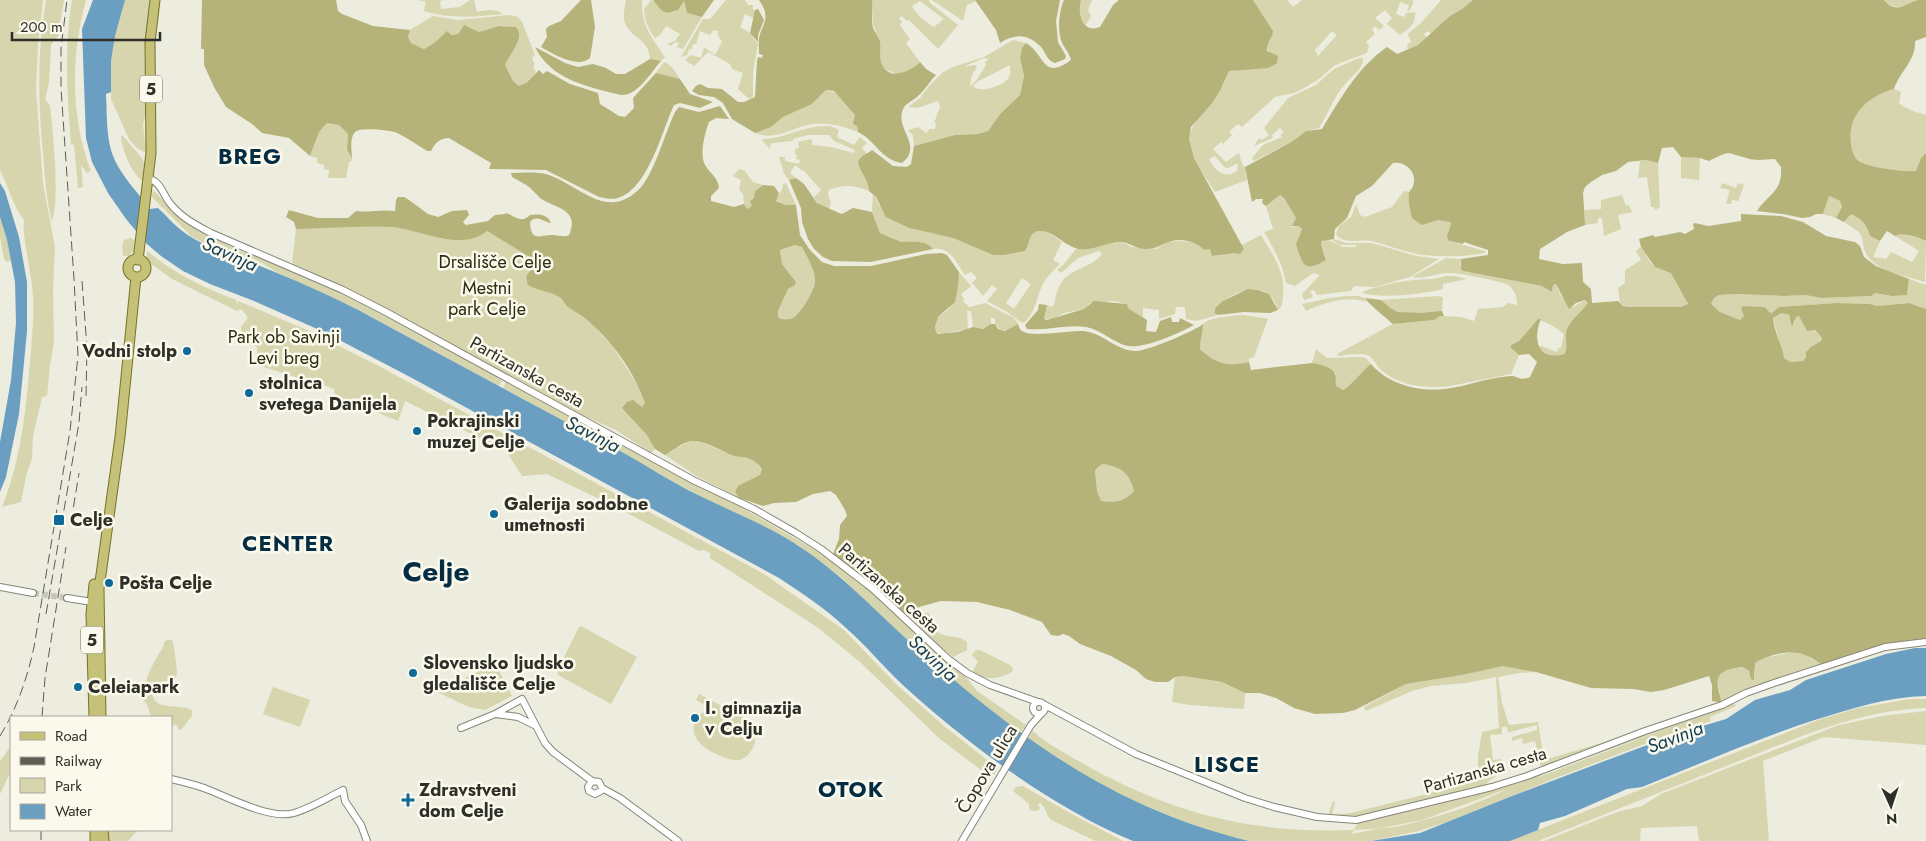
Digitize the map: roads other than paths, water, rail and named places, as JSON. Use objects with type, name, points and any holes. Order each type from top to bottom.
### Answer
[{"type":"main road","name":"5","points":[[101,716],[95,602],[117,462],[136,277],[130,274],[128,266],[131,262],[138,260],[149,182],[152,126],[150,42],[155,0]]},
{"type":"main road","name":"5","points":[[94,716],[95,602],[100,539],[116,437],[122,414]]},
{"type":"street","name":"Partizanska cesta","points":[[149,182],[157,182],[170,204],[193,224],[351,294],[474,359],[693,480],[754,509],[796,533],[821,549],[872,588],[948,659],[967,673],[990,685],[1023,697],[1039,709],[1056,712],[1136,754],[1245,798],[1274,807],[1317,817],[1356,820],[1492,787],[1722,705],[1746,693],[1774,683],[1885,647],[1926,642]]},
{"type":"street","points":[[0,587],[33,593]]},
{"type":"street","points":[[67,598],[95,602]]},
{"type":"street","points":[[461,728],[495,714],[522,699],[549,748],[592,781],[599,782],[602,788],[620,798],[678,841]]},
{"type":"street","name":"Čopova ulica","points":[[962,841],[1039,709]]},
{"type":"street","points":[[495,714],[518,717],[536,726]]},
{"type":"street","points":[[172,779],[208,789],[276,814],[293,814],[343,790],[345,801],[361,825],[366,841]]},
{"type":"street","points":[[592,781],[588,787],[592,793],[598,794],[602,788]]},
{"type":"water","name":"Savinja","points":[[93,0],[125,0],[115,36],[111,61],[111,92],[106,94],[108,136],[111,150],[118,166],[150,209],[158,208],[189,236],[297,281],[358,310],[620,451],[688,490],[788,539],[830,569],[950,677],[1028,738],[1109,788],[1152,809],[1199,827],[1249,841],[1133,841],[1073,811],[1013,773],[956,731],[905,687],[838,621],[779,578],[324,332],[210,284],[183,271],[161,256],[147,244],[126,219],[108,193],[92,162],[86,138],[82,29]]},
{"type":"water","points":[[0,183],[5,191],[19,237],[27,282],[27,331],[19,414],[6,477],[0,492],[0,442],[11,380],[16,323],[15,282],[7,240],[0,217]]},
{"type":"water","name":"Savinja","points":[[1915,648],[1926,648],[1926,696],[1898,698],[1871,704],[1796,726],[1642,787],[1627,789],[1565,816],[1540,823],[1538,830],[1510,841],[1371,841],[1420,833],[1679,733],[1726,719],[1755,700],[1790,690],[1806,680],[1886,654]]},
{"type":"tunnel","points":[[33,593],[67,598]]},
{"type":"railway","points":[[11,716],[21,693],[34,647],[70,431],[78,356],[61,88],[61,48],[67,0]]},
{"type":"railway","points":[[82,281],[87,348],[86,396]]},
{"type":"railway","points":[[46,614],[79,423],[82,387]]},
{"type":"railway","points":[[71,522],[79,473]]},
{"type":"railway","points":[[42,716],[45,678],[66,547]]},
{"type":"railway","points":[[0,736],[10,718]]},
{"type":"railway","points":[[41,831],[41,841]]},
{"type":"place","name":"Vodni stolp","points":[[187,351]]},
{"type":"place","name":"stolnica svetega Danijela","points":[[249,393]]},
{"type":"place","name":"Pokrajinski muzej Celje","points":[[417,431]]},
{"type":"place","name":"Galerija sodobne umetnosti","points":[[494,514]]},
{"type":"place","name":"Celje","points":[[59,520]]},
{"type":"place","name":"Pošta Celje","points":[[109,583]]},
{"type":"place","name":"Slovensko ljudsko gledališče Celje","points":[[413,673]]},
{"type":"place","name":"Celeiapark","points":[[78,687]]},
{"type":"place","name":"I. gimnazija v Celju","points":[[695,718]]},
{"type":"place","name":"Zdravstveni dom Celje","points":[[408,800]]},
{"type":"district","name":"BREG","points":[[250,156]]},
{"type":"district","name":"CENTER","points":[[288,543]]},
{"type":"district","name":"Celje","points":[[436,571]]},
{"type":"district","name":"LISCE","points":[[1227,764]]},
{"type":"district","name":"OTOK","points":[[851,789]]},
{"type":"park label","name":"Drsališče Celje","points":[[495,262]]},
{"type":"park label","name":"Mestni park Celje","points":[[487,298]]},
{"type":"park label","name":"Park ob Savinji Levi breg","points":[[284,347]]}]
